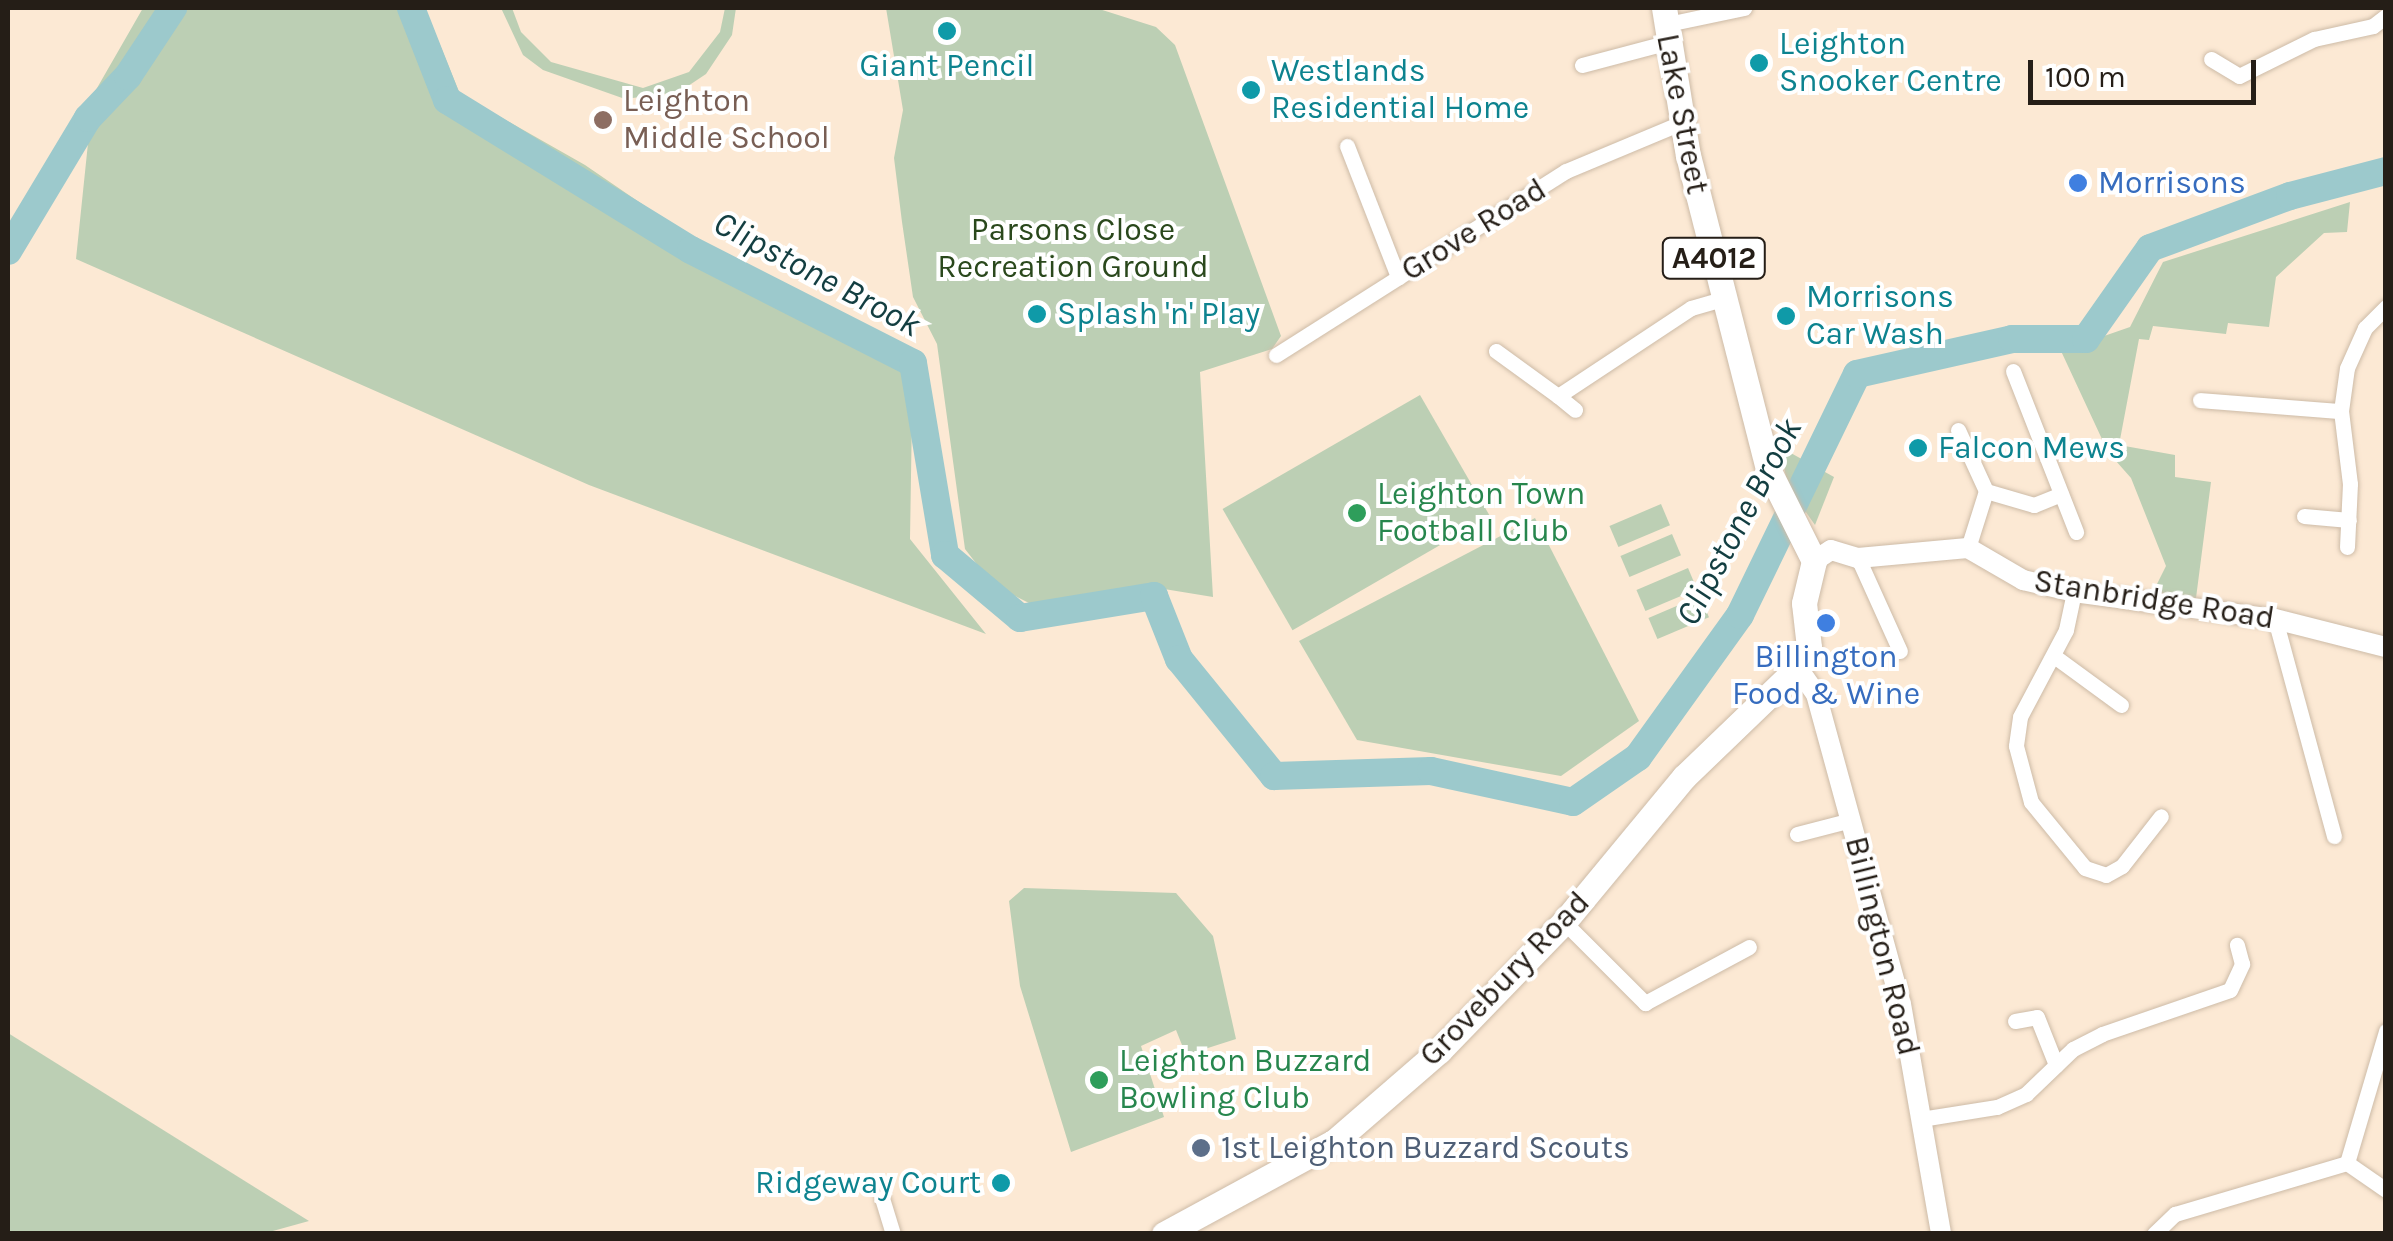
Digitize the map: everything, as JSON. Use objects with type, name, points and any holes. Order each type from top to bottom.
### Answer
[{"type":"main road","name":"Lake Street","points":[[1664,25],[1681,123],[1768,469],[1810,551]]},
{"type":"main road","points":[[1797,667],[1809,647],[1804,602],[1810,551]]},
{"type":"main road","name":"Grovebury Road","points":[[1164,1234],[1334,1141],[1483,1010],[1564,922],[1684,777],[1797,667]]},
{"type":"street","points":[[1582,65],[1664,25],[1744,8]]},
{"type":"street","points":[[2211,59],[2240,76],[2314,38],[2373,26],[2386,16]]},
{"type":"street","name":"Grove Road","points":[[1276,355],[1602,152],[1681,123]]},
{"type":"street","points":[[1347,146],[1398,277]]},
{"type":"street","points":[[1558,396],[1691,308],[1726,298]]},
{"type":"street","points":[[2347,547],[2349,520],[2341,411],[2347,368],[2384,310]]},
{"type":"street","points":[[1496,351],[1575,410]]},
{"type":"street","points":[[2013,372],[2076,532]]},
{"type":"street","points":[[2200,400],[2341,411]]},
{"type":"street","points":[[1810,551],[1831,550],[1858,558],[1968,548],[1986,491],[1958,430]]},
{"type":"street","points":[[1986,491],[2034,505],[2061,494]]},
{"type":"street","points":[[2304,516],[2349,520]]},
{"type":"street","name":"Stanbridge Road","points":[[1968,548],[2022,580],[2074,592],[2275,619],[2386,647]]},
{"type":"street","points":[[1858,558],[1900,650]]},
{"type":"street","points":[[2074,592],[2054,656],[2020,717],[2016,746],[2031,802],[2053,836],[2085,868],[2106,875],[2122,866],[2160,816]]},
{"type":"street","points":[[2275,619],[2334,836]]},
{"type":"street","points":[[2054,656],[2121,706]]},
{"type":"street","name":"Billington Road","points":[[1797,667],[1816,694],[1901,1004],[1941,1234]]},
{"type":"street","points":[[1796,834],[1851,820]]},
{"type":"street","points":[[1564,922],[1645,1003],[1749,947]]},
{"type":"street","points":[[1921,1119],[1997,1106],[2026,1094],[2056,1065],[2102,1034],[2230,990],[2242,964],[2237,945]]},
{"type":"street","points":[[2015,1021],[2038,1017],[2056,1065]]},
{"type":"street","points":[[2347,1163],[2386,1032]]},
{"type":"street","points":[[2347,1163],[2386,1190]]},
{"type":"street","points":[[2154,1234],[2174,1214],[2347,1163]]},
{"type":"street","points":[[882,1198],[893,1234]]},
{"type":"green space","points":[[143,8],[425,8],[460,94],[585,165],[696,241],[913,352],[910,539],[986,634],[589,485],[76,259],[93,95]]},
{"type":"green space","points":[[501,8],[512,8],[521,32],[551,62],[643,88],[689,72],[720,32],[725,8],[736,8],[732,35],[706,74],[679,92],[625,99],[543,70],[523,55]]},
{"type":"green space","name":"Parsons Close Recreation Ground","points":[[886,8],[1096,8],[1156,27],[1175,45],[1281,336],[1272,349],[1200,372],[1213,597],[1158,588],[1033,605],[993,585],[965,549],[937,344],[913,297],[902,222],[894,158],[903,110]]},
{"type":"green space","points":[[2350,202],[2347,232],[2324,233],[2276,277],[2269,327],[2228,323],[2226,334],[2153,326],[2149,340],[2139,339],[2119,445],[2175,455],[2175,477],[2211,482],[2196,598],[2153,592],[2166,566],[2131,478],[2108,452],[2061,351],[2130,327],[2163,262]]},
{"type":"green space","name":"Leighton Town Football Club","points":[[1420,395],[1490,516],[1293,630],[1223,509]]},
{"type":"green space","points":[[1780,447],[1834,477],[1815,525],[1788,487]]},
{"type":"green space","points":[[1661,504],[1670,525],[1618,547],[1609,526]]},
{"type":"green space","points":[[1535,518],[1639,721],[1561,776],[1357,740],[1299,641]]},
{"type":"green space","points":[[1672,534],[1681,555],[1629,577],[1620,556]]},
{"type":"green space","points":[[1688,568],[1697,589],[1645,611],[1636,590]]},
{"type":"green space","points":[[1700,596],[1709,617],[1657,639],[1648,618]]},
{"type":"green space","points":[[1024,888],[1176,893],[1213,936],[1236,1039],[1186,1055],[1176,1030],[1141,1046],[1164,1117],[1071,1152],[1020,986],[1009,901]]},
{"type":"green space","points":[[8,1033],[309,1221],[262,1234],[8,1233]]},
{"type":"waterway","points":[[8,251],[88,118],[128,76],[173,8]]},
{"type":"waterway","name":"Clipstone Brook","points":[[411,8],[447,100],[691,250],[913,363],[945,555],[1020,618],[1154,596],[1179,659],[1274,776],[1431,771],[1573,802],[1638,757],[1740,615],[1857,374],[2012,339],[2086,339],[2150,248],[2290,196],[2386,171]]},
{"type":"place","name":"Giant Pencil","points":[[947,31]]},
{"type":"place","name":"Leighton Snooker Centre","points":[[1759,63]]},
{"type":"place","name":"Westlands Residential Home","points":[[1251,90]]},
{"type":"place","name":"Leighton Middle School","points":[[603,120]]},
{"type":"place","name":"Morrisons","points":[[2078,183]]},
{"type":"place","name":"Splash 'n' Play","points":[[1037,314]]},
{"type":"place","name":"Morrisons Car Wash","points":[[1786,316]]},
{"type":"place","name":"Falcon Mews","points":[[1918,448]]},
{"type":"place","name":"Leighton Town Football Club","points":[[1357,513]]},
{"type":"place","name":"Billington Food & Wine","points":[[1826,623]]},
{"type":"place","name":"Leighton Buzzard Bowling Club","points":[[1099,1080]]},
{"type":"place","name":"1st Leighton Buzzard Scouts","points":[[1201,1148]]},
{"type":"place","name":"Ridgeway Court","points":[[1001,1183]]}]
